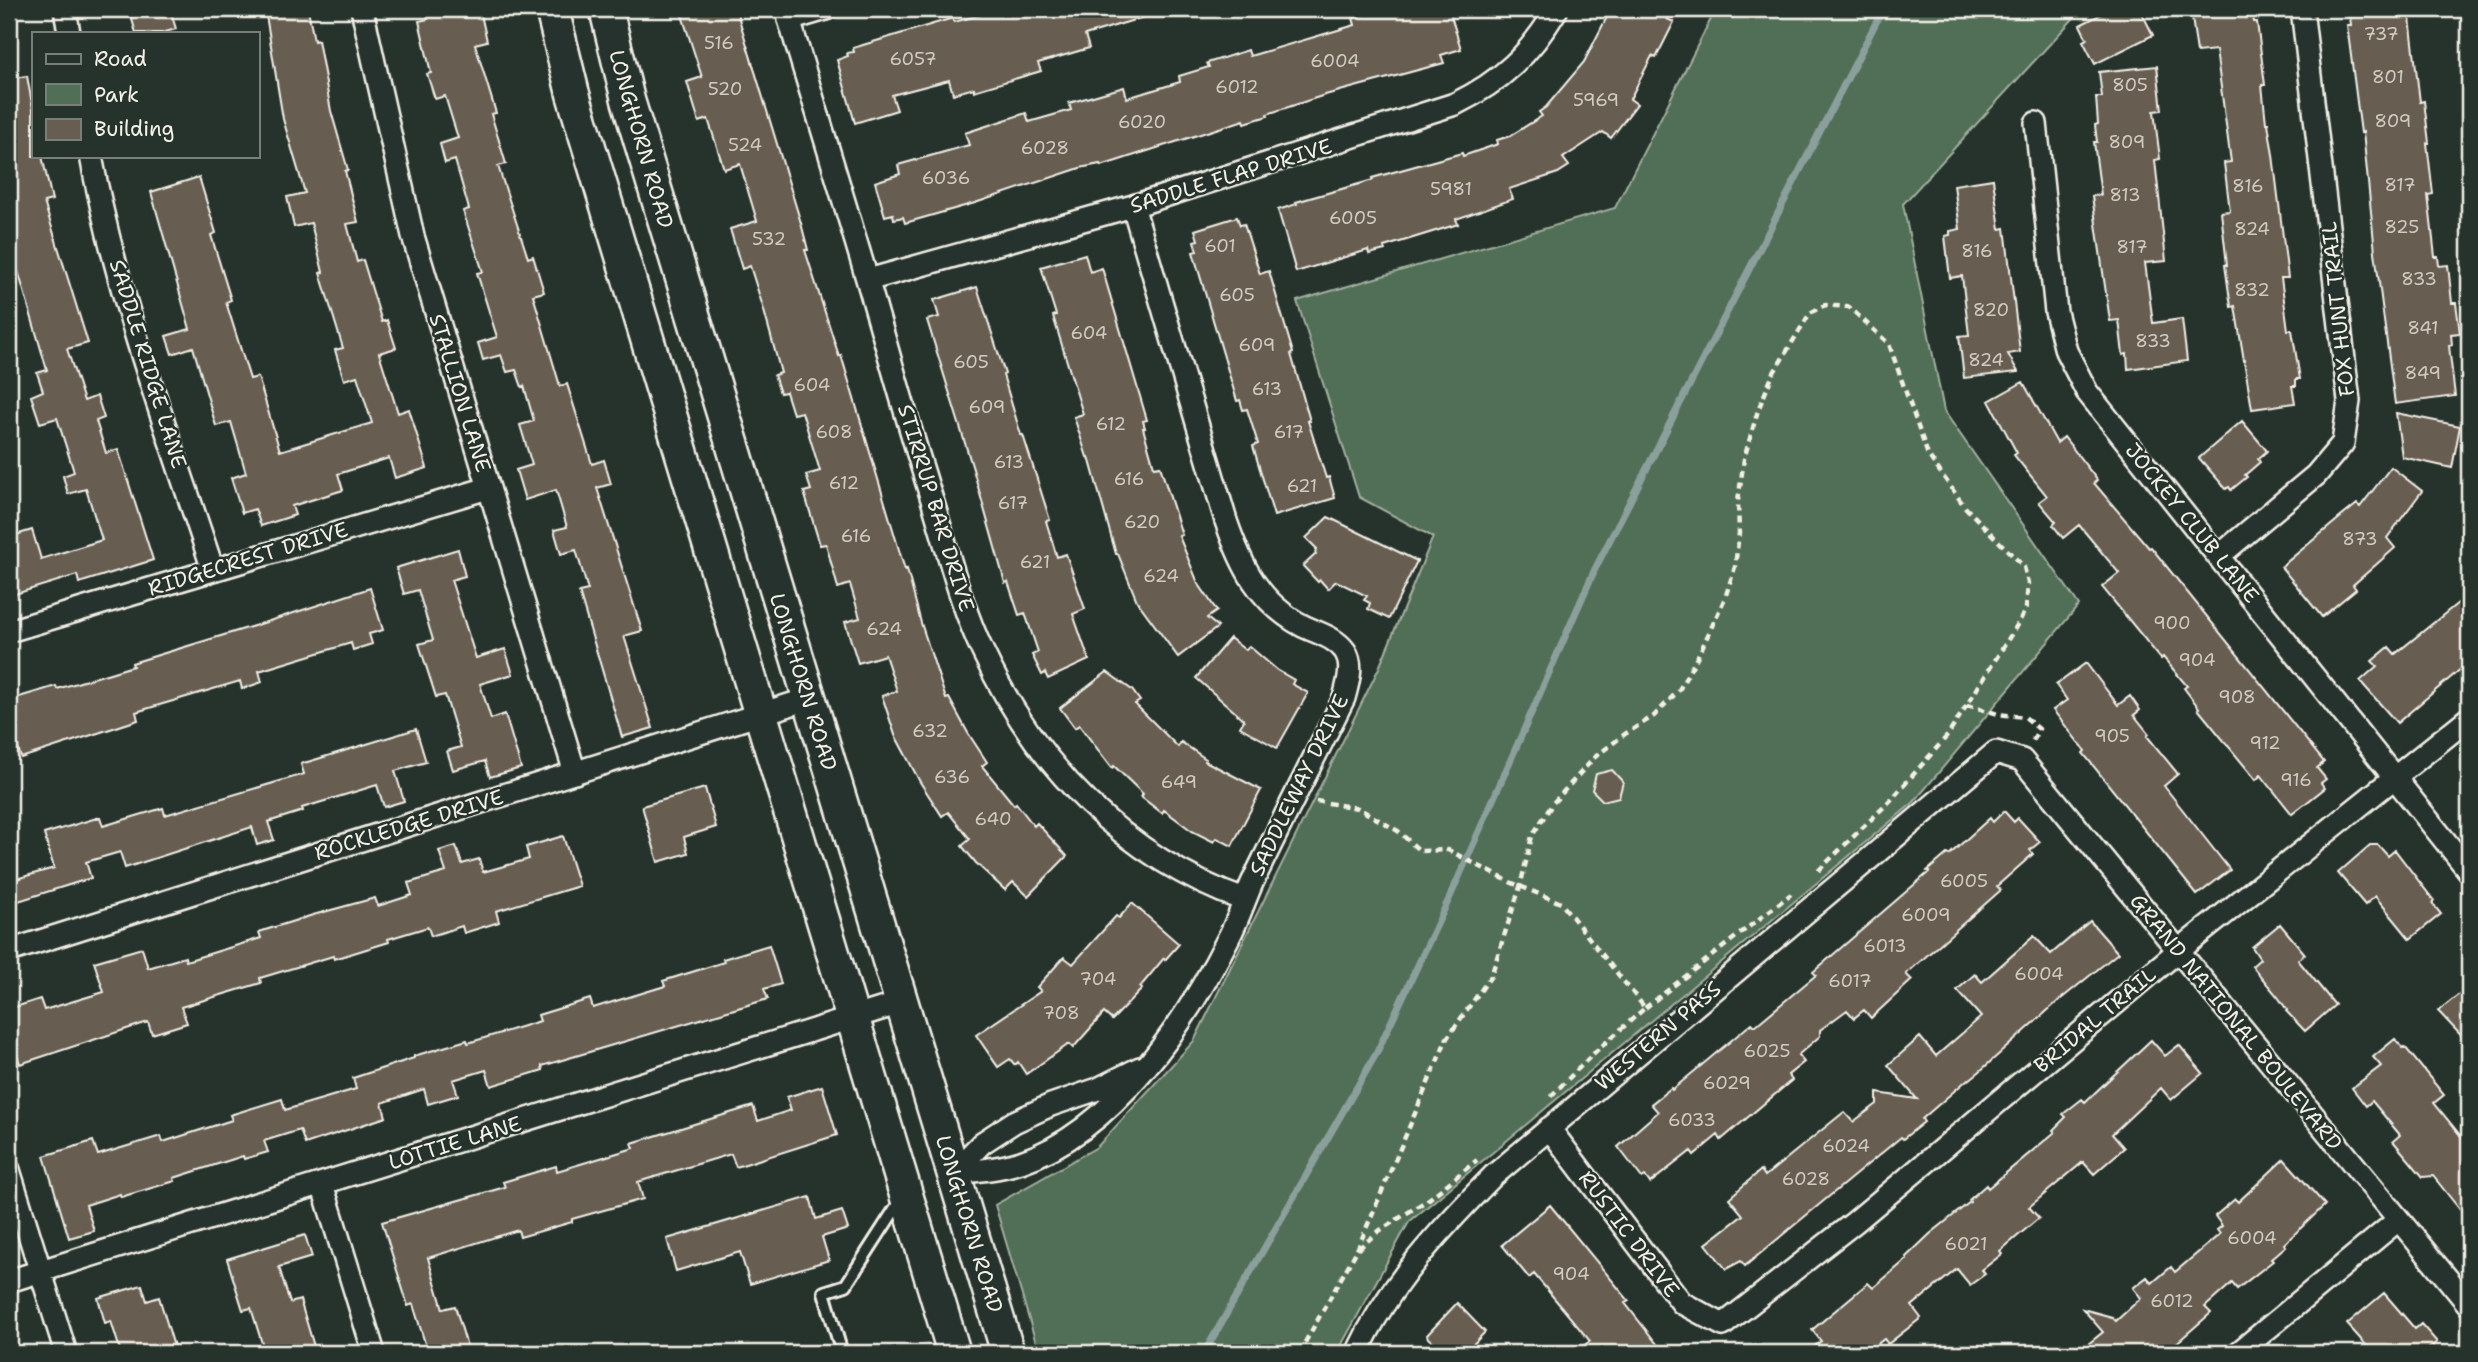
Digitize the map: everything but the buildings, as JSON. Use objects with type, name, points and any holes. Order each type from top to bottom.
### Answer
[{"type":"main road","points":[[552,9],[573,94],[954,1353]]},
{"type":"main road","name":"LONGHORN ROAD","points":[[606,9],[628,100],[900,1003],[1009,1353]]},
{"type":"street","points":[[65,9],[69,32]]},
{"type":"street","name":"STALLION LANE","points":[[362,9],[413,236],[575,773]]},
{"type":"street","points":[[788,14],[826,9]]},
{"type":"street","name":"SADDLE FLAP DRIVE","points":[[868,280],[1133,206],[1455,104],[1484,90],[1507,71],[1531,48],[1557,9]]},
{"type":"street","name":"FOX HUNT TRAIL","points":[[2219,556],[2316,475],[2343,443],[2349,401],[2302,9]]},
{"type":"street","name":"STIRRUP BAR DRIVE","points":[[788,14],[961,594],[982,651],[1031,737],[1060,774],[1130,840],[1167,865],[1207,886],[1244,900]]},
{"type":"street","name":"JOCKEY CLUB LANE","points":[[2036,122],[2056,312],[2066,351],[2087,392],[2396,776],[2469,871]]},
{"type":"street","name":"SADDLE RIDGE LANE","points":[[92,158],[100,206],[139,345],[213,569]]},
{"type":"street","name":"SADDLEWAY DRIVE","points":[[953,1173],[987,1170],[1022,1161],[1056,1146],[1093,1122],[1121,1096],[1145,1066],[1203,986],[1231,935],[1244,900],[1344,698],[1350,673],[1345,652],[1329,637],[1301,625],[1279,609],[1256,586],[1240,560],[1133,206]]},
{"type":"street","name":"RIDGECREST DRIVE","points":[[9,631],[488,488]]},
{"type":"street","name":"ROCKLEDGE DRIVE","points":[[9,951],[808,699]]},
{"type":"street","name":"BRIDAL TRAIL","points":[[1723,1325],[1854,1222],[2178,951],[2469,718]]},
{"type":"street","name":"WESTERN PASS","points":[[1357,1353],[1370,1326],[1419,1254],[1493,1176],[1996,752],[2022,760]]},
{"type":"street","name":"GRAND NATIONAL BOULEVARD","points":[[2022,760],[2469,1305]]},
{"type":"street","name":"LOTTIE LANE","points":[[9,1282],[900,1003]]},
{"type":"street","name":"SADDLEWAY DRIVE","points":[[953,1173],[982,1143],[1014,1122],[1051,1105],[1098,1089],[1145,1066]]},
{"type":"street","name":"RUSTIC DRIVE","points":[[1549,1128],[1682,1303],[1723,1325]]},
{"type":"street","points":[[9,1170],[66,1353]]},
{"type":"street","points":[[322,1184],[374,1353]]},
{"type":"street","points":[[2238,1353],[2398,1220]]},
{"type":"lane","points":[[842,1353],[824,1293],[846,1285],[906,1192]]},
{"type":"path","points":[[1299,1353],[1357,1250],[1447,1038],[1490,976],[1520,887],[1532,836],[1553,803],[1595,757],[1654,716],[1678,690],[1701,650],[1725,598],[1735,567],[1739,533],[1738,501],[1744,459],[1758,410],[1773,374],[1810,313],[1825,305],[1849,307],[1889,344],[1928,456],[1965,507],[2024,567],[2028,583],[2026,608],[1948,735],[1891,800],[1809,880]]},
{"type":"path","points":[[1967,705],[1998,714],[2025,717],[2039,729],[2022,760]]},
{"type":"path","points":[[1294,798],[1358,808],[1398,831],[1420,851],[1448,850],[1520,887],[1560,903],[1645,1008]]},
{"type":"path","points":[[1547,1100],[1595,1052],[1645,1008],[1799,888]]},
{"type":"path","points":[[1357,1250],[1380,1231],[1429,1199],[1478,1158]]},
{"type":"green space","points":[[1716,9],[2082,9],[1903,204],[1944,411],[2079,605],[1914,802],[1409,1222],[1337,1353],[1039,1353],[995,1205],[1097,1147],[1194,1041],[1379,668],[1433,537],[1359,497],[1297,301],[1615,208]]},
{"type":"waterway","points":[[1204,1353],[1376,1054],[1450,897],[1595,569],[1883,9]]}]
